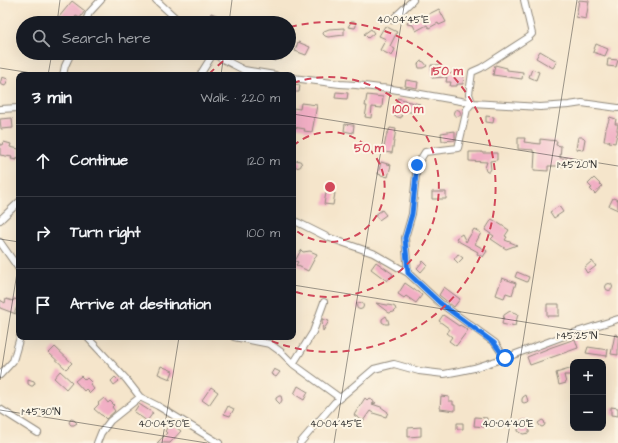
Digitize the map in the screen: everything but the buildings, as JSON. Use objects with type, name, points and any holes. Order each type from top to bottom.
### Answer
[{"type":"street","points":[[88,16],[101,0]]},
{"type":"street","points":[[156,0],[174,16]]},
{"type":"street","points":[[392,20],[413,0]]},
{"type":"street","points":[[472,102],[469,94],[472,72],[481,68],[532,34],[524,0]]},
{"type":"street","points":[[64,72],[68,60]]},
{"type":"street","points":[[202,72],[208,60]]},
{"type":"street","points":[[225,60],[244,70],[256,72]]},
{"type":"street","points":[[296,78],[392,89],[472,102],[540,107],[582,104],[618,108]]},
{"type":"street","points":[[408,273],[405,238],[412,214],[417,165],[425,152],[458,148],[467,109],[472,102]]},
{"type":"street","points":[[0,109],[16,108]]},
{"type":"street","points":[[0,220],[16,206]]},
{"type":"street","points":[[296,222],[327,237],[373,253],[408,273],[440,303],[494,343],[505,358]]},
{"type":"street","points":[[0,242],[16,265]]},
{"type":"street","points":[[293,364],[313,332],[324,302]]},
{"type":"street","points":[[300,443],[335,402],[374,369],[394,364],[419,371],[444,374],[474,368],[618,318]]},
{"type":"street","points":[[0,375],[13,361],[19,340]]},
{"type":"street","points":[[90,340],[126,379],[140,397],[158,406],[219,443]]},
{"type":"street","points":[[249,340],[270,344],[293,364],[340,398]]},
{"type":"street","points":[[97,443],[101,433],[110,421],[140,397]]},
{"type":"street","points":[[0,409],[38,433]]},
{"type":"route","points":[[417,165],[412,214],[405,238],[408,273],[440,303],[494,343],[505,358]]}]
